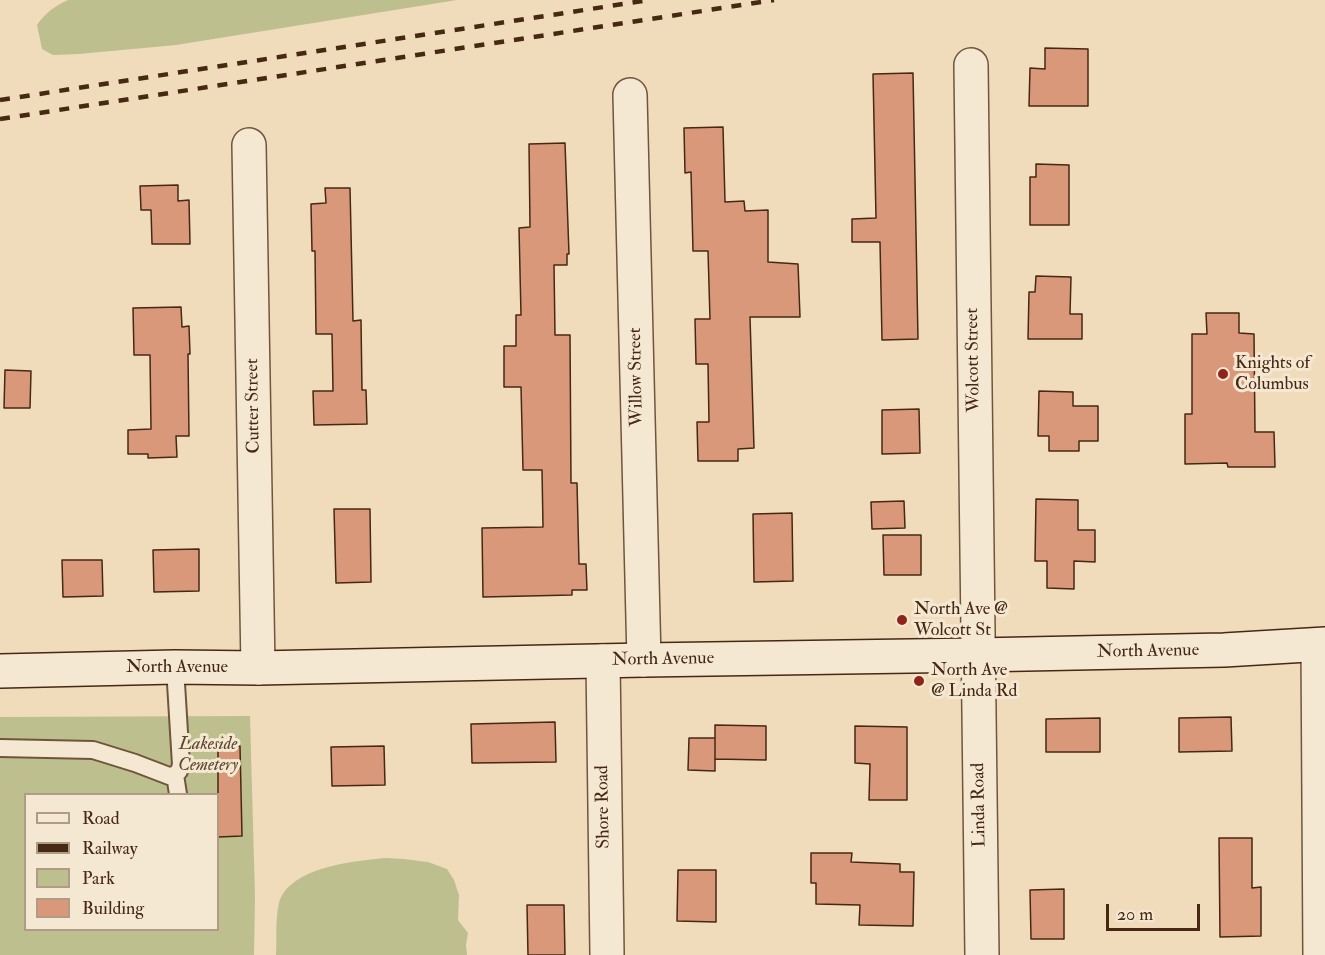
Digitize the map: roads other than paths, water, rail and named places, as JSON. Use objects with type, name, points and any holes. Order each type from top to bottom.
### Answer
[{"type":"street","name":"Wolcott Street","points":[[971,64],[978,655]]},
{"type":"street","name":"Willow Street","points":[[630,95],[644,660]]},
{"type":"street","name":"Cutter Street","points":[[249,145],[258,668]]},
{"type":"street","name":"North Avenue","points":[[0,671],[1224,650],[1322,644]]},
{"type":"street","points":[[1320,955],[1322,644]]},
{"type":"street","name":"Linda Road","points":[[978,655],[982,955]]},
{"type":"street","name":"Shore Road","points":[[603,661],[607,954]]},
{"type":"lane","points":[[0,748],[93,750],[169,776],[175,775],[181,765],[175,667]]},
{"type":"lane","points":[[175,775],[178,793]]},
{"type":"railway","points":[[0,100],[649,0]]},
{"type":"railway","points":[[0,119],[774,0]]},
{"type":"place","name":"Knights of Columbus","points":[[1223,374]]},
{"type":"place","name":"North Ave @ Wolcott St","points":[[902,620]]},
{"type":"place","name":"North Ave @ Linda Rd","points":[[919,681]]},
{"type":"park label","name":"Lakeside Cemetery","points":[[208,756]]}]
